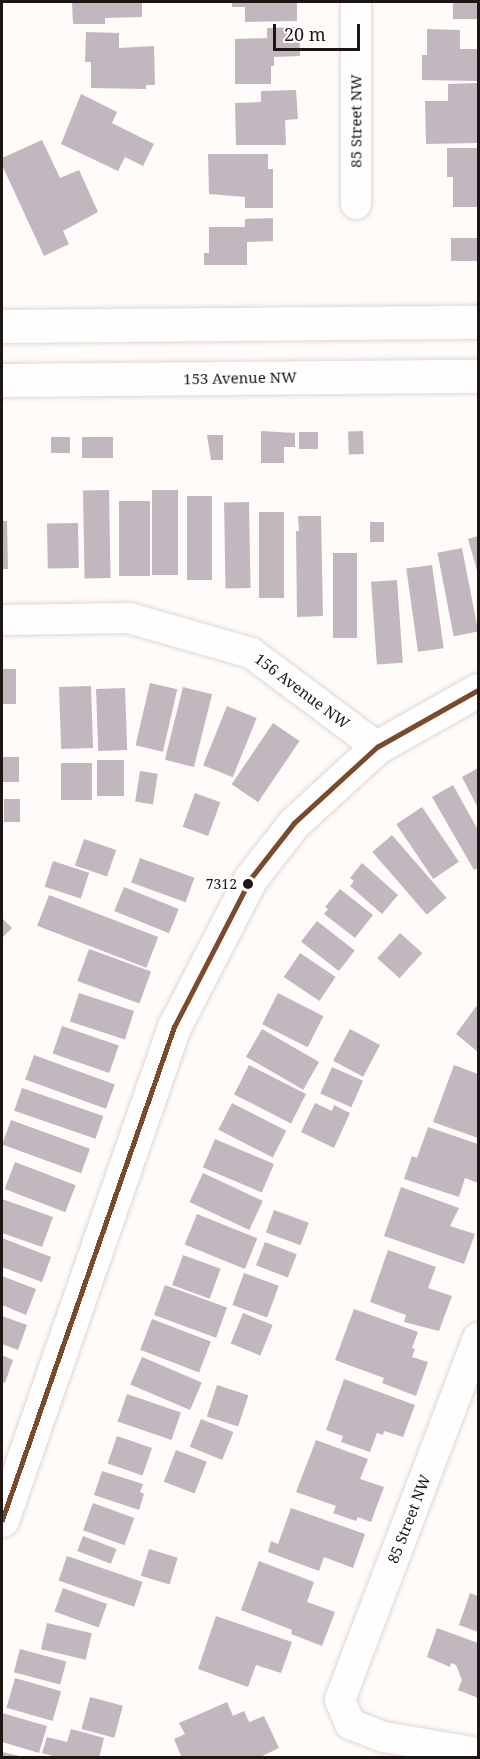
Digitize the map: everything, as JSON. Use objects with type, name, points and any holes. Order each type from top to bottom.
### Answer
[{"type":"street","name":"85 Street NW","points":[[356,204],[357,2]]},
{"type":"street","points":[[2,326],[478,322]]},
{"type":"street","name":"153 Avenue NW","points":[[2,380],[478,376]]},
{"type":"street","name":"156 Avenue NW","points":[[2,620],[129,618],[251,653],[377,747]]},
{"type":"street","points":[[2,1520],[174,1027],[250,878],[294,823],[377,747],[478,690]]},
{"type":"street","name":"85 Street NW","points":[[478,1338],[340,1700],[350,1724],[384,1737],[478,1753]]},
{"type":"building","points":[[72,2],[142,2],[142,17],[105,18],[105,24],[73,24]]},
{"type":"building","points":[[232,2],[297,2],[297,21],[245,22],[245,7],[232,7]]},
{"type":"building","points":[[453,2],[478,2],[478,19],[453,19]]},
{"type":"building","points":[[299,27],[300,56],[274,57],[274,66],[271,66],[271,84],[235,84],[235,39],[267,38],[267,28]]},
{"type":"building","points":[[427,29],[460,30],[460,49],[478,49],[478,81],[422,80],[422,55],[427,55]]},
{"type":"building","points":[[86,32],[119,33],[119,48],[154,46],[155,85],[146,85],[146,89],[91,88],[91,62],[85,62]]},
{"type":"building","points":[[478,83],[478,143],[426,144],[425,101],[448,101],[448,84]]},
{"type":"building","points":[[296,90],[298,119],[285,120],[286,145],[236,145],[235,103],[261,102],[261,91]]},
{"type":"building","points":[[81,94],[117,112],[112,123],[154,144],[143,166],[125,157],[118,171],[61,144]]},
{"type":"building","points":[[42,140],[60,178],[79,170],[98,212],[63,231],[69,244],[44,256],[2,165],[2,158]]},
{"type":"building","points":[[447,148],[478,148],[478,207],[453,207],[453,177],[447,177]]},
{"type":"building","points":[[208,154],[268,154],[268,169],[273,169],[273,208],[245,208],[245,197],[209,194]]},
{"type":"building","points":[[273,218],[273,241],[247,242],[247,265],[204,265],[204,253],[209,253],[209,227],[245,227],[245,219]]},
{"type":"building","points":[[451,238],[478,238],[478,261],[451,261]]},
{"type":"building","points":[[261,431],[295,433],[295,447],[284,447],[284,463],[261,463]]},
{"type":"building","points":[[363,431],[364,454],[349,455],[348,432]]},
{"type":"building","points":[[299,432],[318,432],[318,449],[299,449]]},
{"type":"building","points":[[207,435],[223,435],[223,460],[211,460]]},
{"type":"building","points":[[51,437],[70,437],[70,453],[51,453]]},
{"type":"building","points":[[82,437],[113,437],[113,458],[82,458]]},
{"type":"building","points":[[83,490],[109,490],[111,578],[85,578]]},
{"type":"building","points":[[152,490],[178,490],[178,575],[152,575]]},
{"type":"building","points":[[187,496],[212,496],[212,580],[187,580]]},
{"type":"building","points":[[119,501],[150,501],[150,576],[119,576]]},
{"type":"building","points":[[224,502],[249,502],[251,588],[226,588]]},
{"type":"building","points":[[259,512],[284,512],[284,598],[259,598]]},
{"type":"building","points":[[298,516],[321,516],[323,616],[297,617],[296,531],[299,531]]},
{"type":"building","points":[[2,521],[7,521],[8,569],[2,569]]},
{"type":"building","points":[[370,522],[384,522],[384,542],[370,542]]},
{"type":"building","points":[[78,523],[79,568],[48,569],[47,524]]},
{"type":"building","points":[[478,536],[478,574],[468,539]]},
{"type":"building","points":[[462,548],[478,631],[454,636],[437,553]]},
{"type":"building","points":[[333,553],[357,553],[357,638],[333,638]]},
{"type":"building","points":[[432,565],[444,648],[418,652],[406,569]]},
{"type":"building","points":[[397,580],[403,663],[377,665],[371,582]]},
{"type":"building","points":[[2,669],[16,669],[16,704],[2,704]]},
{"type":"building","points":[[150,683],[177,689],[163,752],[136,745]]},
{"type":"building","points":[[91,686],[93,748],[61,749],[59,687]]},
{"type":"building","points":[[183,687],[212,694],[194,767],[165,760]]},
{"type":"building","points":[[125,688],[127,750],[98,751],[96,689]]},
{"type":"building","points":[[227,706],[257,718],[233,777],[203,765]]},
{"type":"building","points":[[273,723],[300,741],[258,802],[232,784]]},
{"type":"building","points":[[2,757],[19,757],[19,782],[2,782]]},
{"type":"building","points":[[97,760],[124,760],[124,796],[97,796]]},
{"type":"building","points":[[61,763],[92,763],[92,800],[61,800]]},
{"type":"building","points":[[478,768],[478,808],[462,777]]},
{"type":"building","points":[[140,771],[158,774],[153,804],[135,802]]},
{"type":"building","points":[[453,785],[478,830],[478,868],[474,870],[432,797]]},
{"type":"building","points":[[195,793],[220,802],[208,836],[183,827]]},
{"type":"building","points":[[4,799],[20,799],[20,822],[4,822]]},
{"type":"building","points":[[422,807],[459,862],[433,879],[396,824]]},
{"type":"building","points":[[392,835],[446,898],[427,915],[372,852]]},
{"type":"building","points":[[84,839],[116,850],[107,877],[75,865]]},
{"type":"building","points":[[140,858],[195,878],[186,902],[131,882]]},
{"type":"building","points":[[53,861],[89,873],[81,898],[45,887]]},
{"type":"building","points":[[362,863],[398,895],[382,914],[350,886],[354,881],[350,878]]},
{"type":"building","points":[[124,887],[179,909],[169,933],[114,911]]},
{"type":"building","points":[[340,889],[373,915],[355,938],[324,914],[328,909],[325,907]]},
{"type":"building","points":[[49,895],[158,937],[146,968],[37,926]]},
{"type":"building","points":[[2,918],[12,928],[2,938]]},
{"type":"building","points":[[317,921],[355,951],[339,971],[301,941]]},
{"type":"building","points":[[400,933],[422,953],[400,978],[377,958]]},
{"type":"building","points":[[89,949],[151,972],[139,1004],[77,981]]},
{"type":"building","points":[[300,953],[336,977],[319,1001],[284,977]]},
{"type":"building","points":[[79,993],[134,1011],[125,1039],[70,1022]]},
{"type":"building","points":[[278,993],[323,1016],[308,1047],[262,1024]]},
{"type":"building","points":[[478,1004],[478,1052],[456,1034]]},
{"type":"building","points":[[62,1026],[119,1046],[109,1073],[53,1053]]},
{"type":"building","points":[[262,1029],[319,1062],[303,1090],[246,1057]]},
{"type":"building","points":[[350,1029],[380,1045],[363,1077],[333,1061]]},
{"type":"building","points":[[34,1055],[115,1084],[106,1109],[25,1079]]},
{"type":"building","points":[[249,1065],[306,1094],[291,1123],[234,1094]]},
{"type":"building","points":[[454,1065],[478,1074],[478,1138],[433,1122]]},
{"type":"building","points":[[332,1067],[363,1081],[351,1107],[320,1093]]},
{"type":"building","points":[[22,1088],[103,1116],[96,1139],[14,1111]]},
{"type":"building","points":[[232,1103],[286,1131],[273,1157],[218,1130]]},
{"type":"building","points":[[315,1103],[332,1111],[334,1105],[350,1113],[334,1148],[301,1132]]},
{"type":"building","points":[[11,1120],[90,1149],[81,1173],[2,1144]]},
{"type":"building","points":[[428,1127],[478,1144],[478,1183],[465,1178],[459,1197],[404,1179],[412,1156],[417,1158]]},
{"type":"building","points":[[215,1139],[274,1164],[262,1193],[203,1168]]},
{"type":"building","points":[[15,1162],[76,1185],[65,1212],[5,1189]]},
{"type":"building","points":[[203,1173],[263,1201],[249,1230],[189,1202]]},
{"type":"building","points":[[401,1187],[459,1208],[450,1226],[475,1234],[464,1264],[384,1236]]},
{"type":"building","points":[[2,1199],[53,1217],[42,1247],[2,1233]]},
{"type":"building","points":[[274,1210],[309,1223],[301,1245],[266,1233]]},
{"type":"building","points":[[197,1214],[257,1238],[245,1269],[185,1245]]},
{"type":"building","points":[[2,1238],[51,1257],[42,1282],[2,1267]]},
{"type":"building","points":[[265,1242],[297,1254],[288,1278],[256,1265]]},
{"type":"building","points":[[388,1250],[436,1267],[428,1288],[452,1296],[439,1331],[404,1322],[406,1315],[370,1302]]},
{"type":"building","points":[[183,1255],[221,1269],[210,1299],[172,1285]]},
{"type":"building","points":[[244,1273],[279,1286],[267,1318],[232,1305]]},
{"type":"building","points":[[2,1276],[36,1289],[26,1315],[2,1305]]},
{"type":"building","points":[[165,1285],[227,1308],[216,1338],[154,1315]]},
{"type":"building","points":[[354,1309],[418,1332],[412,1348],[415,1349],[412,1357],[428,1362],[416,1396],[382,1383],[384,1378],[335,1360]]},
{"type":"building","points":[[243,1313],[273,1325],[260,1356],[231,1344]]},
{"type":"building","points":[[2,1316],[27,1325],[18,1350],[2,1344]]},
{"type":"building","points":[[152,1319],[211,1342],[199,1372],[140,1350]]},
{"type":"building","points":[[2,1355],[13,1360],[5,1383],[2,1382]]},
{"type":"building","points":[[142,1357],[202,1382],[190,1410],[130,1385]]},
{"type":"building","points":[[344,1379],[415,1405],[403,1437],[384,1431],[383,1435],[377,1433],[370,1452],[341,1442],[343,1436],[326,1430]]},
{"type":"building","points":[[217,1385],[248,1395],[238,1427],[207,1416]]},
{"type":"building","points":[[127,1394],[181,1413],[171,1440],[118,1421]]},
{"type":"building","points":[[201,1419],[233,1432],[222,1460],[190,1447]]},
{"type":"building","points":[[117,1436],[152,1448],[143,1475],[108,1463]]},
{"type":"building","points":[[316,1440],[368,1459],[360,1479],[384,1487],[371,1522],[358,1517],[356,1521],[333,1513],[336,1506],[296,1492]]},
{"type":"building","points":[[176,1450],[207,1462],[195,1494],[164,1482]]},
{"type":"building","points":[[102,1471],[143,1484],[140,1492],[144,1494],[139,1510],[94,1495]]},
{"type":"building","points":[[93,1503],[134,1518],[124,1545],[83,1530]]},
{"type":"building","points":[[291,1508],[365,1534],[353,1568],[324,1557],[319,1571],[268,1552],[271,1541],[278,1544]]},
{"type":"building","points":[[83,1536],[117,1549],[111,1564],[77,1551]]},
{"type":"building","points":[[149,1549],[178,1558],[170,1585],[141,1576]]},
{"type":"building","points":[[67,1556],[143,1582],[134,1607],[59,1581]]},
{"type":"building","points":[[259,1561],[314,1582],[307,1602],[335,1612],[322,1646],[291,1634],[292,1630],[241,1610]]},
{"type":"building","points":[[63,1588],[107,1604],[99,1628],[54,1611]]},
{"type":"building","points":[[470,1593],[478,1596],[478,1632],[459,1625]]},
{"type":"building","points":[[216,1616],[292,1642],[281,1673],[256,1665],[248,1687],[198,1669]]},
{"type":"building","points":[[47,1623],[92,1633],[86,1660],[41,1649]]},
{"type":"building","points":[[437,1628],[478,1643],[478,1698],[458,1690],[462,1680],[456,1665],[451,1663],[450,1667],[427,1657]]},
{"type":"building","points":[[20,1649],[66,1661],[60,1685],[14,1672]]},
{"type":"building","points":[[15,1678],[61,1691],[53,1721],[6,1708]]},
{"type":"building","points":[[90,1697],[123,1706],[114,1738],[81,1729]]},
{"type":"building","points":[[227,1702],[233,1716],[244,1711],[249,1722],[264,1716],[279,1748],[258,1758],[182,1758],[174,1739],[185,1734],[179,1723]]},
{"type":"building","points":[[2,1713],[47,1726],[39,1753],[2,1742]]},
{"type":"building","points":[[71,1729],[104,1738],[99,1758],[60,1758],[42,1753],[47,1737],[67,1742]]},
{"type":"building","points":[[2,1752],[24,1757],[24,1758],[2,1758]]},
{"type":"transit line","points":[[2,1520],[174,1027],[251,878],[294,823],[377,747],[478,690]]},
{"type":"place","name":"7312","points":[[248,884]]}]
